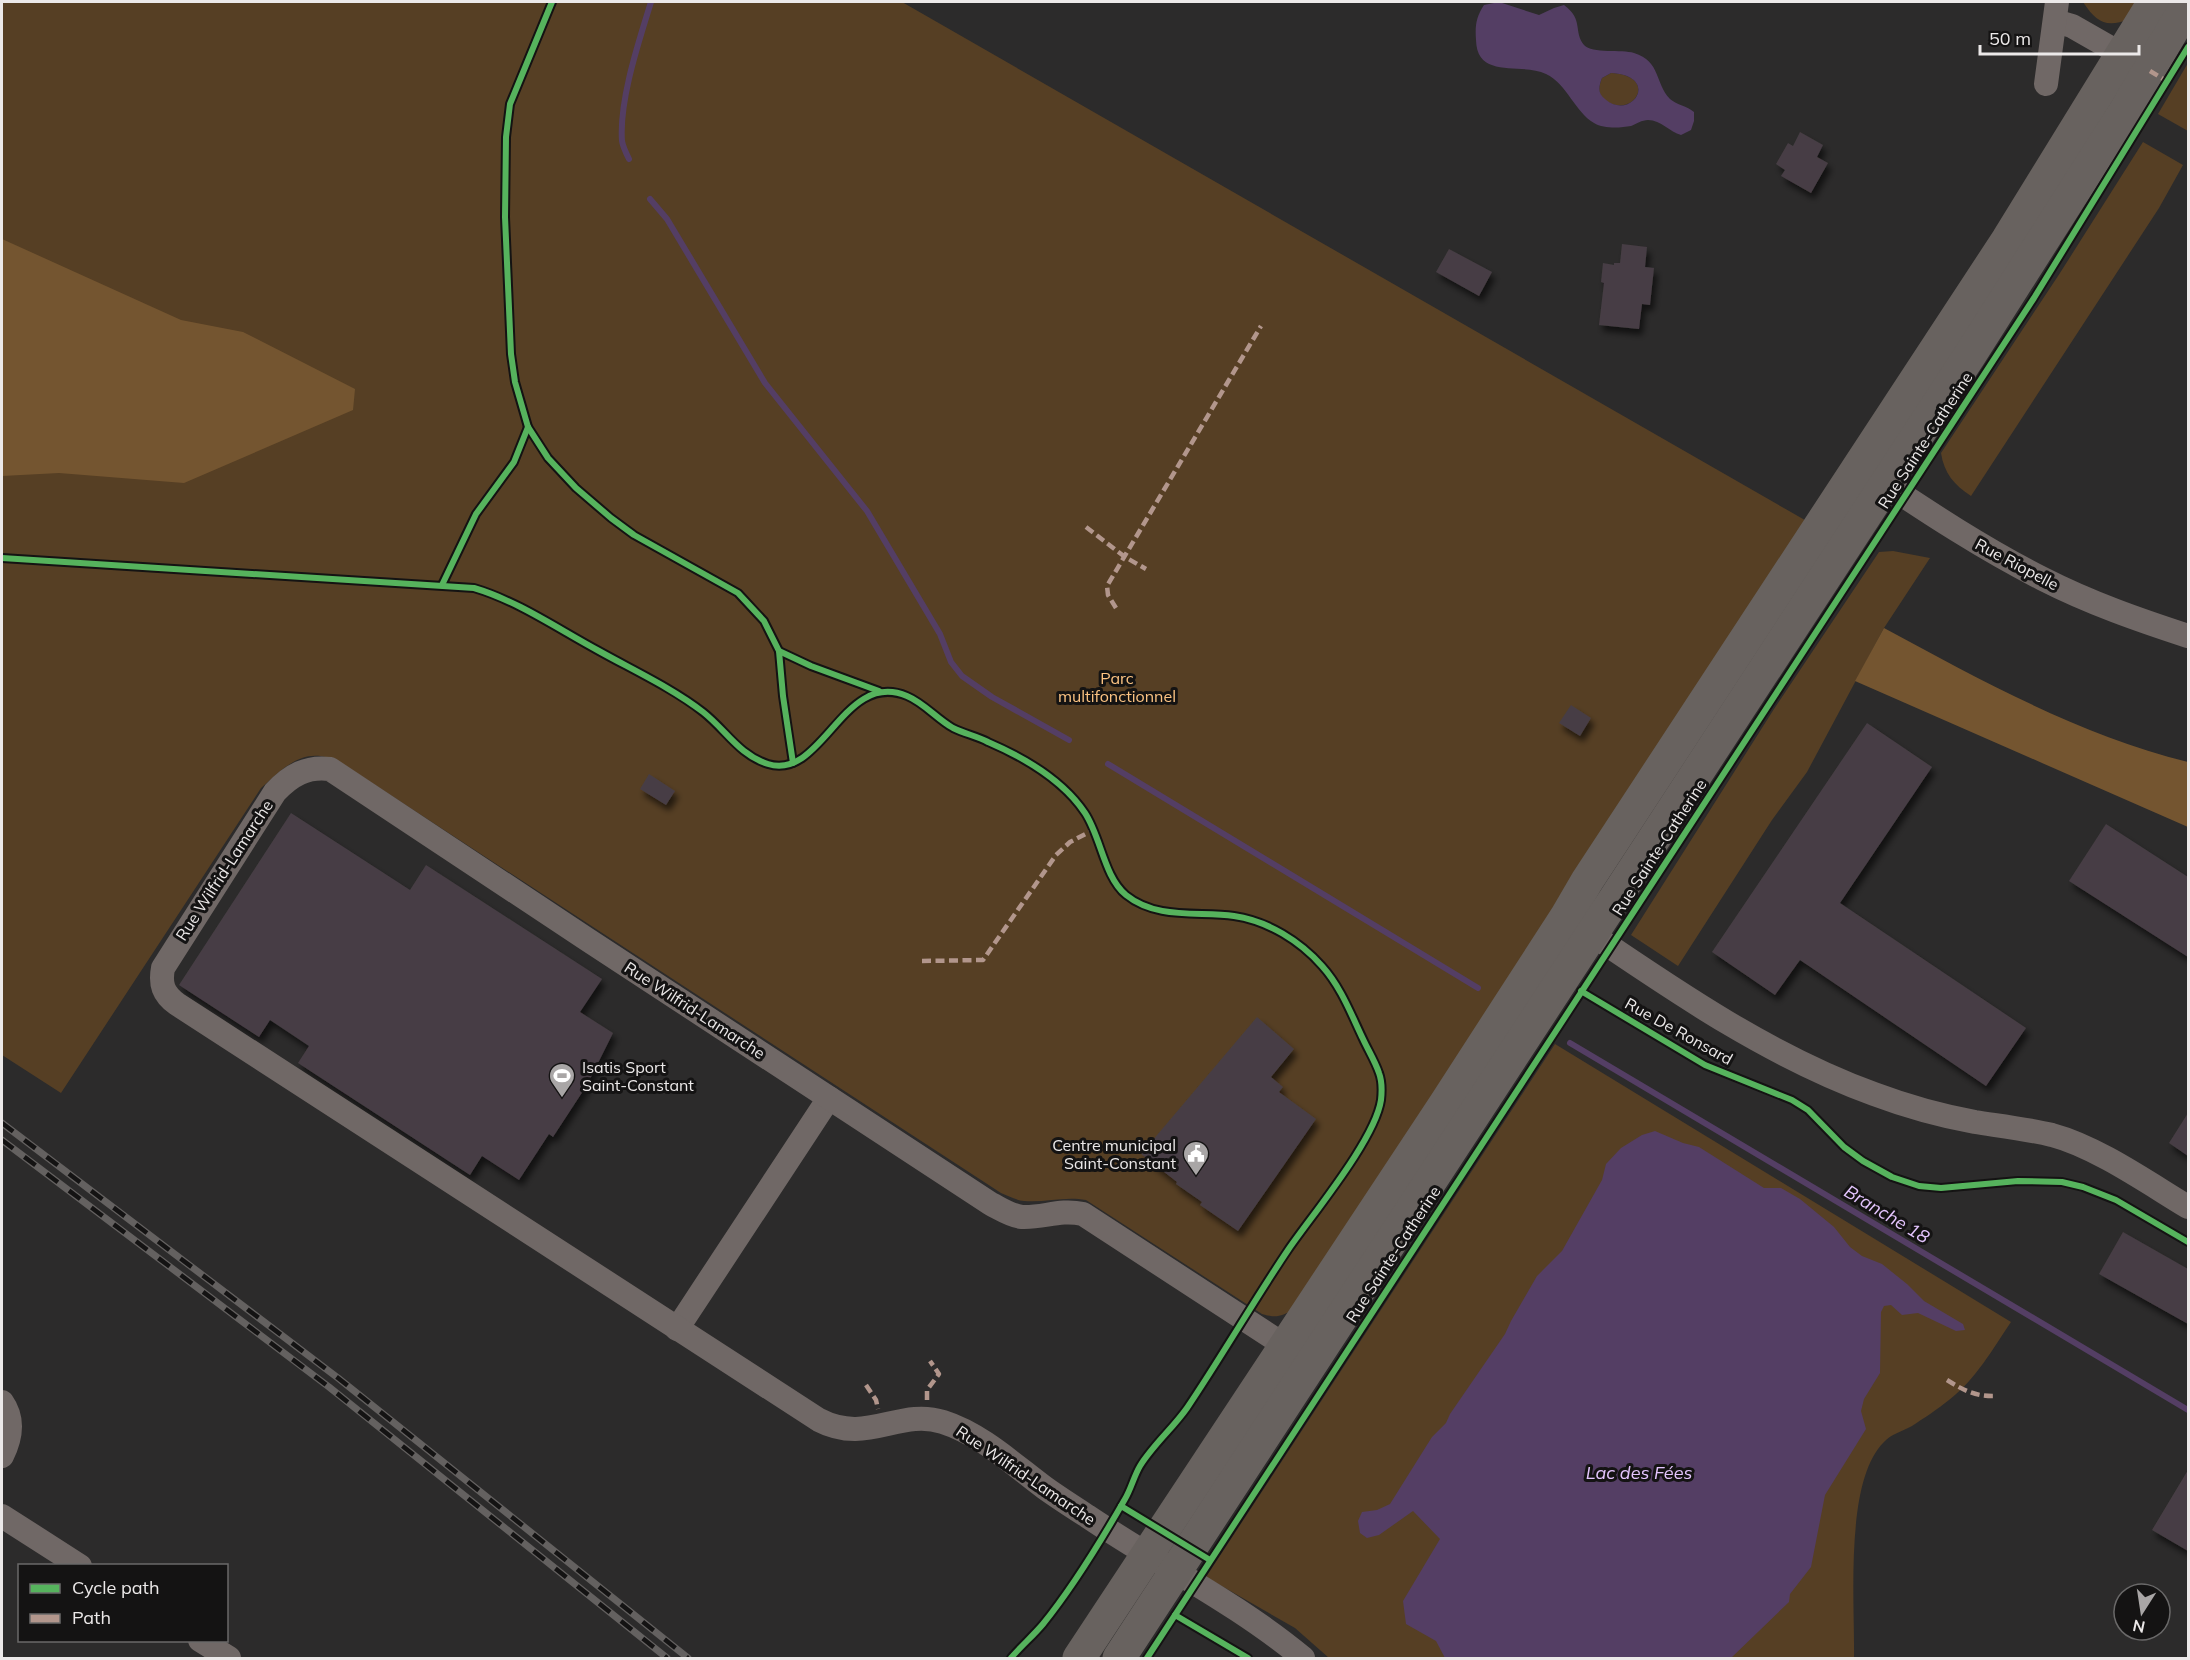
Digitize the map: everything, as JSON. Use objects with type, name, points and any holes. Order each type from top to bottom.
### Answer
[{"type":"street","name":"Rue Sainte-Catherine","points":[[1119,1659],[1463,1129],[1579,926],[1587,881],[1872,475],[2007,297],[2136,63],[2154,2]]},
{"type":"street","name":"Rue Sainte-Catherine","points":[[2136,63],[2188,4]]},
{"type":"street","points":[[2056,11],[2073,26],[2136,63]]},
{"type":"street","points":[[2046,84],[2056,11]]},
{"type":"street","name":"Rue Riopelle","points":[[1872,475],[1960,533],[2044,579],[2111,610],[2188,636]]},
{"type":"street","name":"Rue Wilfrid-Lamarche","points":[[1284,1345],[1092,1219],[1074,1212],[1061,1211],[1022,1217],[1002,1210],[330,769],[307,770],[294,775],[275,792],[167,959],[162,975],[162,987],[177,1004],[819,1420],[836,1428],[860,1430],[909,1420],[941,1421],[957,1428],[1024,1470],[1045,1488],[1261,1627],[1303,1659]]},
{"type":"street","name":"Rue Sainte-Catherine","points":[[1079,1659],[1438,1114],[1579,926]]},
{"type":"street","name":"Rue De Ronsard","points":[[1579,926],[1743,1032],[1799,1062],[1875,1094],[1914,1106],[1972,1121],[2052,1135],[2073,1142],[2188,1207]]},
{"type":"street","points":[[677,1329],[830,1098]]},
{"type":"street","points":[[2,1402],[9,1417],[10,1429],[2,1456]]},
{"type":"street","points":[[2,1516],[77,1564]]},
{"type":"street","points":[[202,1642],[229,1659]]},
{"type":"green space","name":"Parc multifonctionnel","points":[[2,2],[902,2],[1810,523],[1293,1309],[1282,1315],[1262,1314],[1086,1200],[1024,1201],[1001,1193],[343,764],[330,758],[308,756],[298,760],[280,771],[261,788],[61,1093],[2,1055]]},
{"type":"green space","points":[[2083,2],[2141,2],[2130,19],[2108,23],[2093,15]]},
{"type":"green space","points":[[2188,63],[2188,131],[2158,114]]},
{"type":"green space","points":[[1611,73],[1626,76],[1635,82],[1638,89],[1637,96],[1632,102],[1614,105],[1602,97],[1599,89],[1602,78]]},
{"type":"green space","points":[[2143,142],[2183,165],[2159,208],[1971,496],[1951,478],[1941,453]]},
{"type":"green space","points":[[1893,551],[1930,558],[1884,628],[1807,772],[1772,820],[1678,966],[1631,935],[1774,709],[1879,552]]},
{"type":"green space","name":"Lac des Fées","points":[[1555,1044],[2011,1322],[1983,1364],[1959,1392],[1912,1426],[1887,1439],[1871,1460],[1857,1513],[1854,1544],[1854,1658],[1329,1658],[1295,1628],[1206,1577]]},
{"type":"shaded area","points":[[2,239],[181,320],[243,332],[355,389],[353,410],[184,483],[59,473],[2,476]]},
{"type":"shaded area","points":[[1884,628],[1995,687],[2070,722],[2148,751],[2188,762],[2188,827],[1855,681]]},
{"type":"water","points":[[1499,2],[1539,15],[1564,5],[1574,16],[1581,40],[1588,48],[1634,53],[1649,61],[1670,99],[1694,112],[1691,130],[1681,135],[1657,122],[1648,120],[1622,127],[1598,125],[1587,118],[1560,84],[1546,74],[1492,65],[1478,52],[1476,40],[1478,18],[1484,5]],"holes":[[[1611,73],[1626,76],[1635,82],[1638,89],[1637,96],[1632,102],[1615,105],[1602,97],[1599,89],[1602,78]]]},
{"type":"water","name":"Lac des Fées","points":[[1655,1131],[1699,1147],[1764,1188],[1781,1188],[1800,1199],[1834,1227],[1850,1247],[1862,1256],[1882,1264],[1924,1301],[1963,1324],[1965,1330],[1956,1331],[1918,1313],[1902,1315],[1891,1305],[1884,1306],[1881,1312],[1880,1373],[1864,1399],[1861,1411],[1866,1429],[1825,1495],[1811,1567],[1790,1594],[1789,1602],[1731,1658],[1445,1658],[1436,1641],[1406,1624],[1403,1601],[1440,1539],[1413,1511],[1379,1535],[1367,1538],[1360,1533],[1358,1521],[1362,1512],[1377,1510],[1390,1504],[1432,1437],[1446,1423],[1505,1334],[1537,1276],[1562,1251],[1602,1180],[1606,1164],[1621,1148],[1642,1135]]},
{"type":"building","points":[[1800,132],[1823,145],[1817,157],[1828,163],[1811,193],[1781,176],[1785,170],[1776,164],[1788,143],[1793,146]]},
{"type":"building","points":[[1622,244],[1647,247],[1645,267],[1654,268],[1650,305],[1642,304],[1639,329],[1599,325],[1604,283],[1601,282],[1603,263],[1614,265],[1614,263],[1620,263]]},
{"type":"building","points":[[1449,249],[1492,272],[1479,296],[1436,272]]},
{"type":"building","points":[[1571,705],[1591,718],[1580,736],[1559,723]]},
{"type":"building","points":[[1867,723],[1932,767],[1840,903],[2026,1028],[1986,1086],[1800,960],[1775,995],[1712,952]]},
{"type":"building","points":[[649,774],[675,791],[666,805],[640,789]]},
{"type":"building","points":[[291,813],[410,890],[426,865],[602,979],[580,1012],[613,1033],[587,1085],[553,1137],[549,1134],[519,1180],[482,1156],[470,1175],[298,1063],[309,1046],[270,1020],[259,1037],[179,985]]},
{"type":"building","points":[[2106,824],[2188,877],[2188,957],[2069,881]]},
{"type":"building","points":[[1257,1017],[1294,1049],[1271,1077],[1283,1087],[1279,1092],[1316,1119],[1238,1231],[1200,1205],[1202,1202],[1176,1184],[1177,1182],[1141,1154]]},
{"type":"building","points":[[2188,1113],[2188,1156],[2169,1143]]},
{"type":"building","points":[[2123,1232],[2188,1269],[2188,1324],[2099,1274]]},
{"type":"building","points":[[2188,1470],[2188,1551],[2152,1530]]},
{"type":"waterway","points":[[629,159],[622,141],[624,107],[631,71],[651,2]]},
{"type":"waterway","points":[[650,199],[667,219],[765,383],[867,511],[940,634],[951,662],[962,676],[992,697],[1069,740]]},
{"type":"waterway","points":[[1108,764],[1478,988]]},
{"type":"waterway","name":"Branche 18","points":[[1570,1043],[2188,1410]]},
{"type":"railway","points":[[2,1123],[338,1378],[688,1658]]},
{"type":"railway","points":[[2,1140],[329,1387],[667,1658]]},
{"type":"marked path","points":[[2150,71],[2168,82]]},
{"type":"marked path","points":[[1116,608],[1108,595],[1107,586],[1261,326]]},
{"type":"marked path","points":[[1086,527],[1125,557],[1146,569]]},
{"type":"marked path","points":[[922,961],[983,960],[1056,855],[1070,842],[1095,829]]},
{"type":"marked path","points":[[927,1400],[927,1390],[939,1374],[930,1361]]},
{"type":"marked path","points":[[1947,1380],[1970,1392],[1996,1396]]},
{"type":"marked path","points":[[866,1385],[876,1400],[878,1409]]},
{"type":"cycle path","points":[[552,2],[510,104],[506,137],[505,217],[511,354],[515,382],[528,427],[548,458],[576,488],[611,518],[634,535],[738,593],[764,621],[779,651],[811,666],[879,691]]},
{"type":"cycle path","points":[[1147,1658],[2034,298],[2188,47]]},
{"type":"cycle path","points":[[442,585],[476,514],[514,462],[528,427]]},
{"type":"cycle path","points":[[2,558],[474,588],[522,608],[665,687],[703,712],[749,755],[768,764],[787,765],[804,757],[849,710],[866,698],[885,692],[907,696],[953,728],[1015,755],[1054,780],[1085,813],[1113,878],[1126,895],[1138,903],[1165,911],[1234,916],[1259,922],[1282,933],[1304,948],[1322,966],[1345,1001],[1379,1073],[1381,1100],[1376,1116],[1355,1156],[1288,1250],[1187,1408],[1140,1466],[1125,1499],[1076,1579],[1043,1624],[1011,1658]]},
{"type":"cycle path","points":[[779,651],[793,763]]},
{"type":"cycle path","points":[[1581,991],[1705,1065],[1792,1100],[1808,1110],[1844,1147],[1863,1161],[1892,1177],[1919,1186],[1941,1188],[2018,1181],[2062,1182],[2083,1187],[2116,1200],[2188,1242]]},
{"type":"cycle path","points":[[1121,1506],[1210,1560]]},
{"type":"cycle path","points":[[1175,1615],[1248,1658]]},
{"type":"place","name":"Isatis Sport Saint-Constant","points":[[562,1099]]},
{"type":"place","name":"Centre municipal Saint-Constant","points":[[1196,1177]]}]
